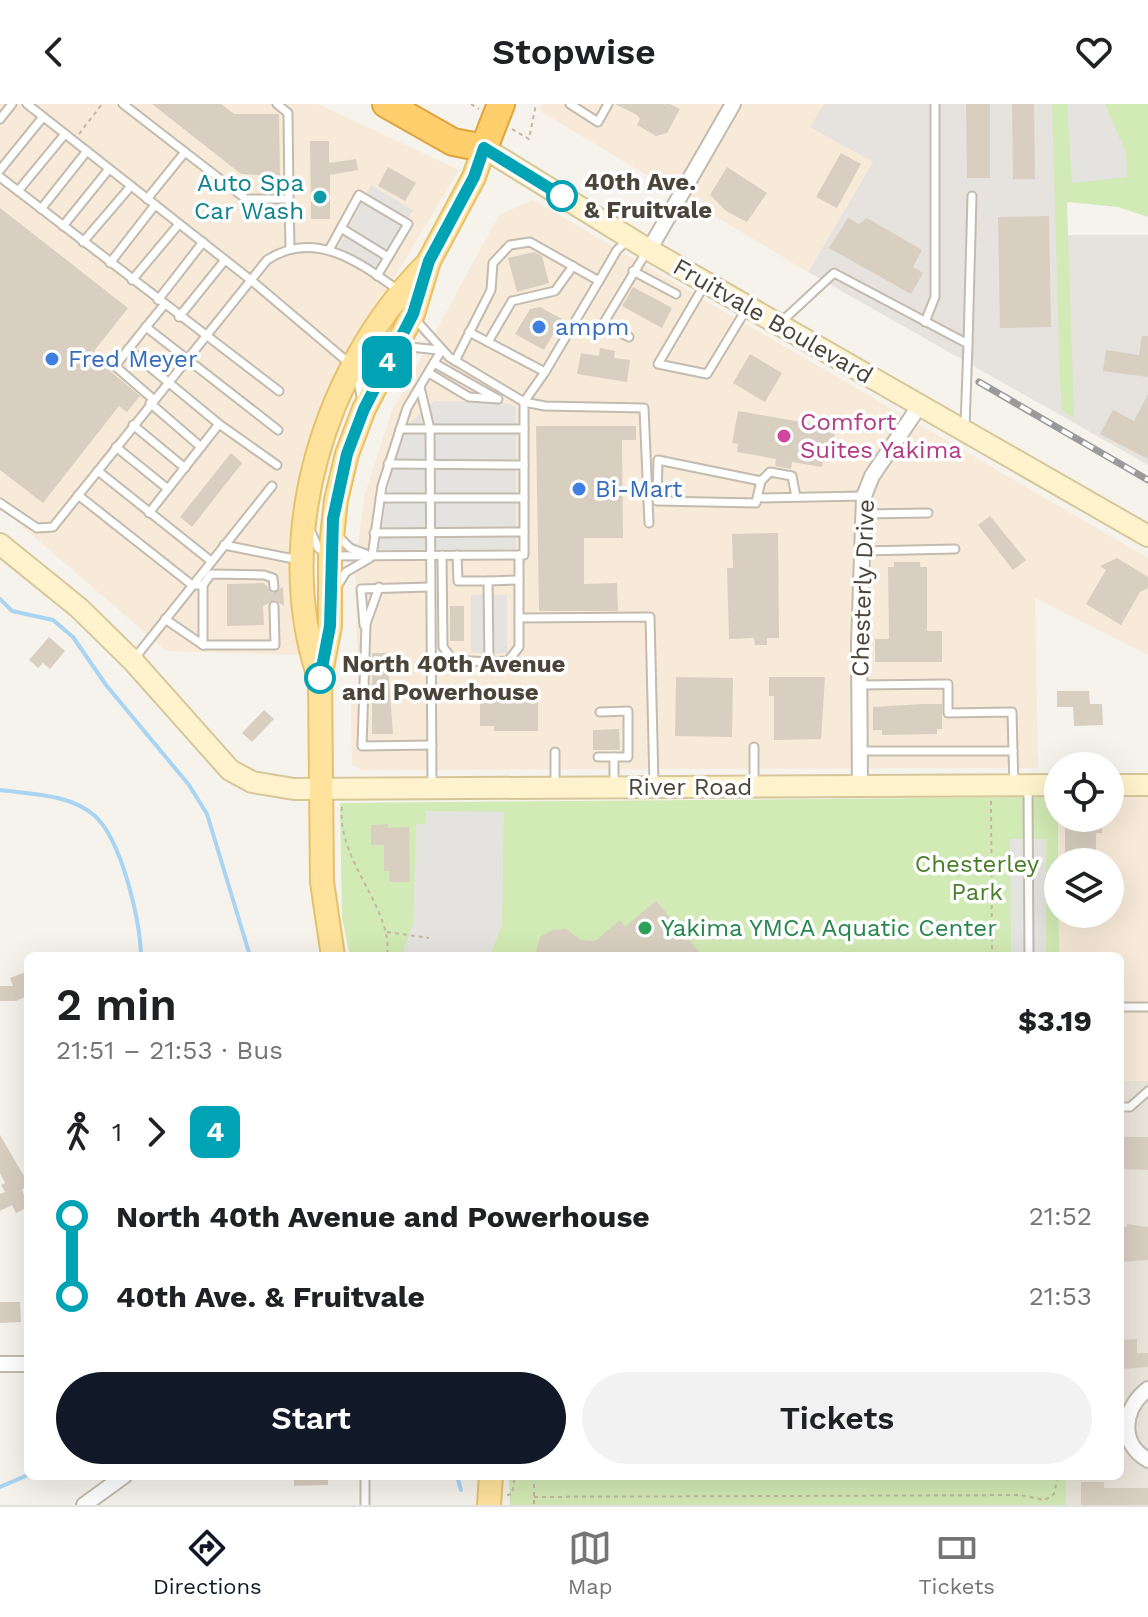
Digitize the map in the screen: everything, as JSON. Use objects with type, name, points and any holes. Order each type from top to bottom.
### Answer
[{"type":"highway","points":[[386,104],[453,142],[484,148]]},
{"type":"highway","points":[[423,104],[484,148]]},
{"type":"highway","points":[[484,148],[501,104]]},
{"type":"main road","name":"Fruitvale Boulevard","points":[[484,148],[649,250],[1148,536]]},
{"type":"main road","points":[[320,678],[306,639],[304,605],[333,519],[347,454],[364,409],[413,314],[429,261],[474,177],[484,148]]},
{"type":"main road","points":[[332,952],[322,882],[320,678],[330,626],[330,597],[318,561],[307,504],[321,440],[353,367],[400,291],[429,261]]},
{"type":"main road","name":"River Road","points":[[0,544],[79,608],[133,661],[230,770],[261,784],[322,789],[1044,785]]},
{"type":"main road","points":[[1124,785],[1148,785]]},
{"type":"main road","points":[[489,1505],[491,1480]]},
{"type":"street","points":[[649,250],[733,104]]},
{"type":"street","name":"Chesterly Drive","points":[[860,787],[859,685],[864,496],[872,476],[920,405]]},
{"type":"street","points":[[0,1364],[24,1364]]},
{"type":"street","points":[[1148,1389],[1130,1408],[1127,1421],[1133,1446],[1148,1460]]},
{"type":"street","points":[[84,1505],[118,1480]]},
{"type":"lane","points":[[0,119],[12,104]]},
{"type":"lane","points":[[27,104],[252,281],[353,367],[364,409]]},
{"type":"lane","points":[[123,104],[246,199],[289,199]]},
{"type":"lane","points":[[277,104],[288,113],[290,247]]},
{"type":"lane","points":[[570,104],[598,122],[608,104]]},
{"type":"lane","points":[[925,322],[935,297],[935,104]]},
{"type":"lane","points":[[0,170],[43,117]]},
{"type":"lane","points":[[18,191],[65,134]]},
{"type":"lane","points":[[41,209],[87,151]]},
{"type":"lane","points":[[147,199],[185,152]]},
{"type":"lane","points":[[63,226],[109,169]]},
{"type":"lane","points":[[0,177],[279,391]]},
{"type":"lane","points":[[83,242],[131,186]]},
{"type":"lane","points":[[329,250],[359,195],[408,224],[377,276]]},
{"type":"lane","points":[[965,431],[972,196]]},
{"type":"lane","points":[[110,263],[155,205]]},
{"type":"lane","points":[[132,280],[179,224]]},
{"type":"lane","points":[[341,228],[388,257]]},
{"type":"lane","points":[[224,545],[318,561],[372,556],[524,555],[524,402],[617,250],[630,238]]},
{"type":"lane","points":[[201,447],[115,366],[146,327],[203,242]]},
{"type":"lane","points":[[455,361],[491,290],[493,263],[510,245],[530,242],[599,281]]},
{"type":"lane","points":[[0,503],[37,528],[53,527],[267,260],[290,247],[306,244],[329,250],[400,291]]},
{"type":"lane","points":[[629,337],[603,324],[633,271],[649,250]]},
{"type":"lane","points":[[179,317],[225,260]]},
{"type":"lane","points":[[488,342],[512,301],[555,291],[573,266]]},
{"type":"lane","points":[[633,271],[676,294]]},
{"type":"lane","points":[[778,324],[834,273],[968,344]]},
{"type":"lane","points":[[706,283],[658,364],[707,374],[748,307]]},
{"type":"lane","points":[[413,314],[441,351],[524,402],[545,406],[644,408],[649,523]]},
{"type":"lane","points":[[146,327],[278,430]]},
{"type":"lane","points":[[469,332],[545,372]]},
{"type":"lane","points":[[395,346],[441,351]]},
{"type":"lane","points":[[128,349],[219,424],[277,465]]},
{"type":"lane","points":[[372,556],[388,464],[407,408],[441,351]]},
{"type":"lane","points":[[429,373],[469,397],[498,399],[434,363]]},
{"type":"lane","points":[[420,387],[430,429],[432,789]]},
{"type":"lane","points":[[149,513],[219,424]]},
{"type":"lane","points":[[133,425],[185,468]]},
{"type":"lane","points":[[400,429],[524,429]]},
{"type":"lane","points":[[116,447],[168,489]]},
{"type":"lane","points":[[761,481],[658,460],[657,501],[756,503],[761,481],[770,472],[792,476],[796,497]]},
{"type":"lane","points":[[388,464],[524,465]]},
{"type":"lane","points":[[98,471],[211,561]]},
{"type":"lane","points":[[133,661],[272,486]]},
{"type":"lane","points":[[78,495],[192,585],[203,585]]},
{"type":"lane","points":[[757,498],[864,496]]},
{"type":"lane","points":[[380,498],[524,498]]},
{"type":"lane","points":[[864,514],[928,513]]},
{"type":"lane","points":[[333,519],[338,537],[350,548],[372,556]]},
{"type":"lane","points":[[374,533],[524,532]]},
{"type":"lane","points":[[862,551],[955,549]]},
{"type":"lane","points":[[442,555],[443,647],[453,660],[489,662],[508,661],[516,655],[519,647],[519,555]]},
{"type":"lane","points":[[457,555],[458,581],[519,580]]},
{"type":"lane","points":[[330,597],[346,572],[372,556]]},
{"type":"lane","points":[[203,645],[203,585],[211,574],[264,575],[273,578],[274,587]]},
{"type":"lane","points":[[488,581],[489,662]]},
{"type":"lane","points":[[304,605],[311,583]]},
{"type":"lane","points":[[379,587],[371,601],[365,632],[362,746],[432,745]]},
{"type":"lane","points":[[365,632],[359,602],[361,589],[430,587]]},
{"type":"lane","points":[[165,619],[203,645],[275,645],[274,606]]},
{"type":"lane","points":[[519,618],[650,617],[654,788]]},
{"type":"lane","points":[[859,685],[948,684],[948,713],[1012,712],[1013,751],[1021,786],[1029,952]]},
{"type":"lane","points":[[598,757],[628,757],[628,711],[600,712]]},
{"type":"lane","points":[[754,747],[754,787]]},
{"type":"lane","points":[[860,751],[1013,751]]},
{"type":"lane","points":[[555,752],[555,788]]},
{"type":"lane","points":[[614,757],[614,788]]},
{"type":"lane","points":[[1124,1007],[1148,1007]]},
{"type":"lane","points":[[1124,1107],[1130,1107],[1148,1091]]},
{"type":"lane","points":[[365,1480],[365,1505]]},
{"type":"path","points":[[73,141],[102,104]]},
{"type":"path","points":[[529,139],[536,104]]},
{"type":"path","points":[[991,799],[992,952]]},
{"type":"path","points":[[344,804],[343,836],[385,932],[387,952]]},
{"type":"path","points":[[385,932],[429,938]]},
{"type":"path","points":[[534,1480],[534,1505]]},
{"type":"path","points":[[534,1497],[1019,1495],[1045,1500],[1054,1494],[1057,1480]]},
{"type":"shaded area","points":[[0,104],[318,104],[459,170],[339,369],[310,462],[295,557],[299,655],[166,651],[0,507]]},
{"type":"shaded area","points":[[541,104],[824,104],[811,127],[873,162],[808,272],[540,111]]},
{"type":"shaded area","points":[[824,104],[1056,104],[1057,235],[1148,235],[1148,465],[808,272],[873,162],[810,127]]},
{"type":"shaded area","points":[[1067,104],[1105,104],[1126,153],[1127,177],[1072,183]]},
{"type":"shaded area","points":[[371,185],[413,210],[377,270],[339,247]]},
{"type":"shaded area","points":[[533,200],[1148,558],[1148,655],[1035,598],[1038,768],[362,770],[352,765],[351,706],[358,685],[355,563],[365,494],[391,413],[499,215]]},
{"type":"shaded area","points":[[435,401],[499,402],[516,406],[516,549],[378,550],[391,474],[408,424]]},
{"type":"shaded area","points":[[471,595],[507,595],[507,653],[471,653]]},
{"type":"shaded area","points":[[1124,796],[1148,796],[1148,1081],[1124,1081],[1124,952],[1059,952],[1059,928],[1124,928],[1124,848],[1059,848],[1059,832],[1124,832]]},
{"type":"shaded area","points":[[426,811],[504,812],[502,925],[492,952],[403,952],[413,925],[416,824],[425,824]]},
{"type":"shaded area","points":[[1010,839],[1046,839],[1046,952],[1011,952]]},
{"type":"shaded area","points":[[1124,1081],[1148,1081],[1148,1505],[1066,1505],[1066,1480],[1124,1480]]},
{"type":"green space","points":[[1052,104],[1148,104],[1148,217],[1118,207],[1067,202],[1074,418],[1062,410],[1060,382]]},
{"type":"green space","name":"Chesterley Park","points":[[1044,797],[1044,832],[1058,832],[1058,848],[1044,848],[1044,928],[1059,928],[1059,952],[349,952],[342,918],[340,803]]},
{"type":"green space","points":[[509,1480],[1066,1480],[1066,1505],[510,1505]]},
{"type":"building","points":[[152,104],[221,104],[234,114],[279,114],[280,176],[241,174]]},
{"type":"building","points":[[615,104],[670,104],[680,109],[667,133],[656,136],[637,125],[640,119],[637,115]]},
{"type":"building","points":[[966,104],[990,104],[990,178],[967,178]]},
{"type":"building","points":[[1012,104],[1034,104],[1035,179],[1013,179]]},
{"type":"building","name":"Auto Spa Car Wash","points":[[310,141],[329,141],[329,163],[356,159],[358,170],[330,175],[330,219],[311,219]]},
{"type":"building","points":[[841,153],[861,164],[837,208],[816,197]]},
{"type":"building","points":[[388,167],[416,183],[405,201],[378,186]]},
{"type":"building","points":[[727,167],[767,193],[747,222],[726,211],[710,195]]},
{"type":"building","name":"Fred Meyer","points":[[0,208],[128,308],[94,351],[109,363],[110,371],[140,396],[127,412],[119,406],[43,503],[0,470]]},
{"type":"building","points":[[1049,216],[1051,327],[1000,328],[998,217]]},
{"type":"building","points":[[848,218],[859,224],[867,218],[922,250],[913,267],[923,273],[911,294],[829,248]]},
{"type":"building","points":[[534,252],[542,256],[549,283],[517,292],[508,258]]},
{"type":"building","points":[[633,287],[672,308],[662,328],[622,306]]},
{"type":"building","name":"ampm","points":[[540,307],[562,319],[544,350],[515,334],[530,309]]},
{"type":"building","points":[[1142,336],[1148,336],[1148,377],[1103,371],[1106,350],[1139,355]]},
{"type":"building","points":[[600,348],[615,351],[614,358],[630,360],[627,382],[577,374],[581,353],[599,356]]},
{"type":"building","points":[[750,354],[782,373],[765,402],[733,383]]},
{"type":"building","points":[[1148,394],[1148,459],[1100,434],[1113,410],[1134,421]]},
{"type":"building","name":"Comfort Suites Yakima","points":[[738,411],[836,428],[829,462],[823,461],[822,467],[792,462],[791,469],[775,466],[776,459],[737,452],[738,444],[732,443]]},
{"type":"building","name":"Bi-Mart","points":[[536,426],[636,426],[636,440],[622,440],[623,538],[584,538],[584,584],[617,583],[618,611],[539,611]]},
{"type":"building","points":[[231,453],[242,463],[192,527],[180,517]]},
{"type":"building","points":[[990,516],[1026,560],[1013,570],[978,525]]},
{"type":"building","points":[[778,533],[779,638],[767,638],[767,645],[755,645],[754,638],[729,639],[727,568],[733,568],[732,534]]},
{"type":"building","points":[[1117,558],[1148,577],[1148,588],[1140,592],[1121,625],[1086,604],[1106,570],[1100,566]]},
{"type":"building","points":[[894,562],[920,562],[920,567],[927,567],[927,631],[942,631],[942,662],[875,662],[875,639],[889,639],[888,567],[894,567]]},
{"type":"building","points":[[264,583],[272,593],[283,587],[284,606],[275,600],[263,606],[264,625],[227,626],[227,584]]},
{"type":"building","points":[[450,606],[464,606],[464,641],[450,641]]},
{"type":"building","points":[[49,637],[65,651],[50,669],[43,663],[38,668],[29,660]]},
{"type":"building","points":[[372,653],[387,653],[393,734],[372,734]]},
{"type":"building","points":[[676,677],[733,678],[732,737],[675,736]]},
{"type":"building","points":[[769,677],[825,677],[821,739],[774,740],[774,696],[769,696]]},
{"type":"building","points":[[1057,691],[1089,691],[1090,704],[1102,704],[1103,725],[1074,726],[1073,707],[1057,707]]},
{"type":"building","points":[[480,695],[538,696],[538,731],[494,731],[494,726],[480,726]]},
{"type":"building","points":[[942,704],[942,729],[937,729],[937,734],[882,735],[882,730],[873,730],[873,707]]},
{"type":"building","points":[[264,710],[274,719],[252,742],[242,733]]},
{"type":"building","points":[[619,729],[620,750],[593,750],[593,730]]},
{"type":"building","points":[[388,824],[388,828],[409,827],[410,882],[390,882],[389,871],[384,871],[384,845],[371,845],[371,825]]},
{"type":"building","points":[[1065,832],[1102,832],[1096,833],[1096,848],[1065,848]]},
{"type":"building","name":"Yakima YMCA Aquatic Center","points":[[656,901],[700,952],[536,952],[540,937],[552,930],[566,929],[581,940],[595,941],[620,920],[625,927]]},
{"type":"building","points":[[24,973],[24,998],[0,1001],[0,986],[13,986],[10,978]]},
{"type":"building","points":[[0,1135],[24,1176],[24,1209],[16,1213],[12,1205],[0,1211],[0,1194],[5,1192],[1,1185],[5,1183],[0,1173]]},
{"type":"building","points":[[1124,1137],[1148,1137],[1148,1170],[1124,1169]]},
{"type":"building","points":[[1127,1224],[1148,1227],[1148,1260],[1124,1262],[1124,1227]]},
{"type":"building","points":[[0,1302],[20,1302],[21,1322],[0,1323]]},
{"type":"building","points":[[1137,1339],[1137,1353],[1148,1353],[1148,1367],[1124,1369],[1124,1340]]},
{"type":"building","points":[[294,1480],[328,1480],[328,1485],[294,1486]]},
{"type":"building","points":[[1081,1482],[1104,1482],[1104,1488],[1148,1488],[1148,1505],[1081,1505]]},
{"type":"waterway","points":[[0,599],[12,611],[53,620],[73,637],[106,685],[189,785],[207,814],[249,952]]},
{"type":"waterway","points":[[0,790],[62,799],[95,816],[113,843],[128,882],[141,952]]},
{"type":"waterway","points":[[0,1487],[24,1477]]},
{"type":"waterway","points":[[458,1480],[461,1490]]},
{"type":"railway","points":[[979,382],[1148,480]]},
{"type":"bus line","name":"4","points":[[320,678],[330,626],[333,519],[347,454],[364,409],[413,314],[429,261],[474,177],[484,148],[562,196]]},
{"type":"place","name":"40th Ave. & Fruitvale","points":[[562,196]]},
{"type":"place","name":"Auto Spa Car Wash","points":[[320,197]]},
{"type":"place","name":"ampm","points":[[539,327]]},
{"type":"place","name":"Fred Meyer","points":[[52,359]]},
{"type":"place","name":"Comfort Suites Yakima","points":[[784,436]]},
{"type":"place","name":"Bi-Mart","points":[[579,489]]},
{"type":"place","name":"North 40th Avenue and Powerhouse","points":[[320,678]]},
{"type":"place","name":"Yakima YMCA Aquatic Center","points":[[645,928]]}]
